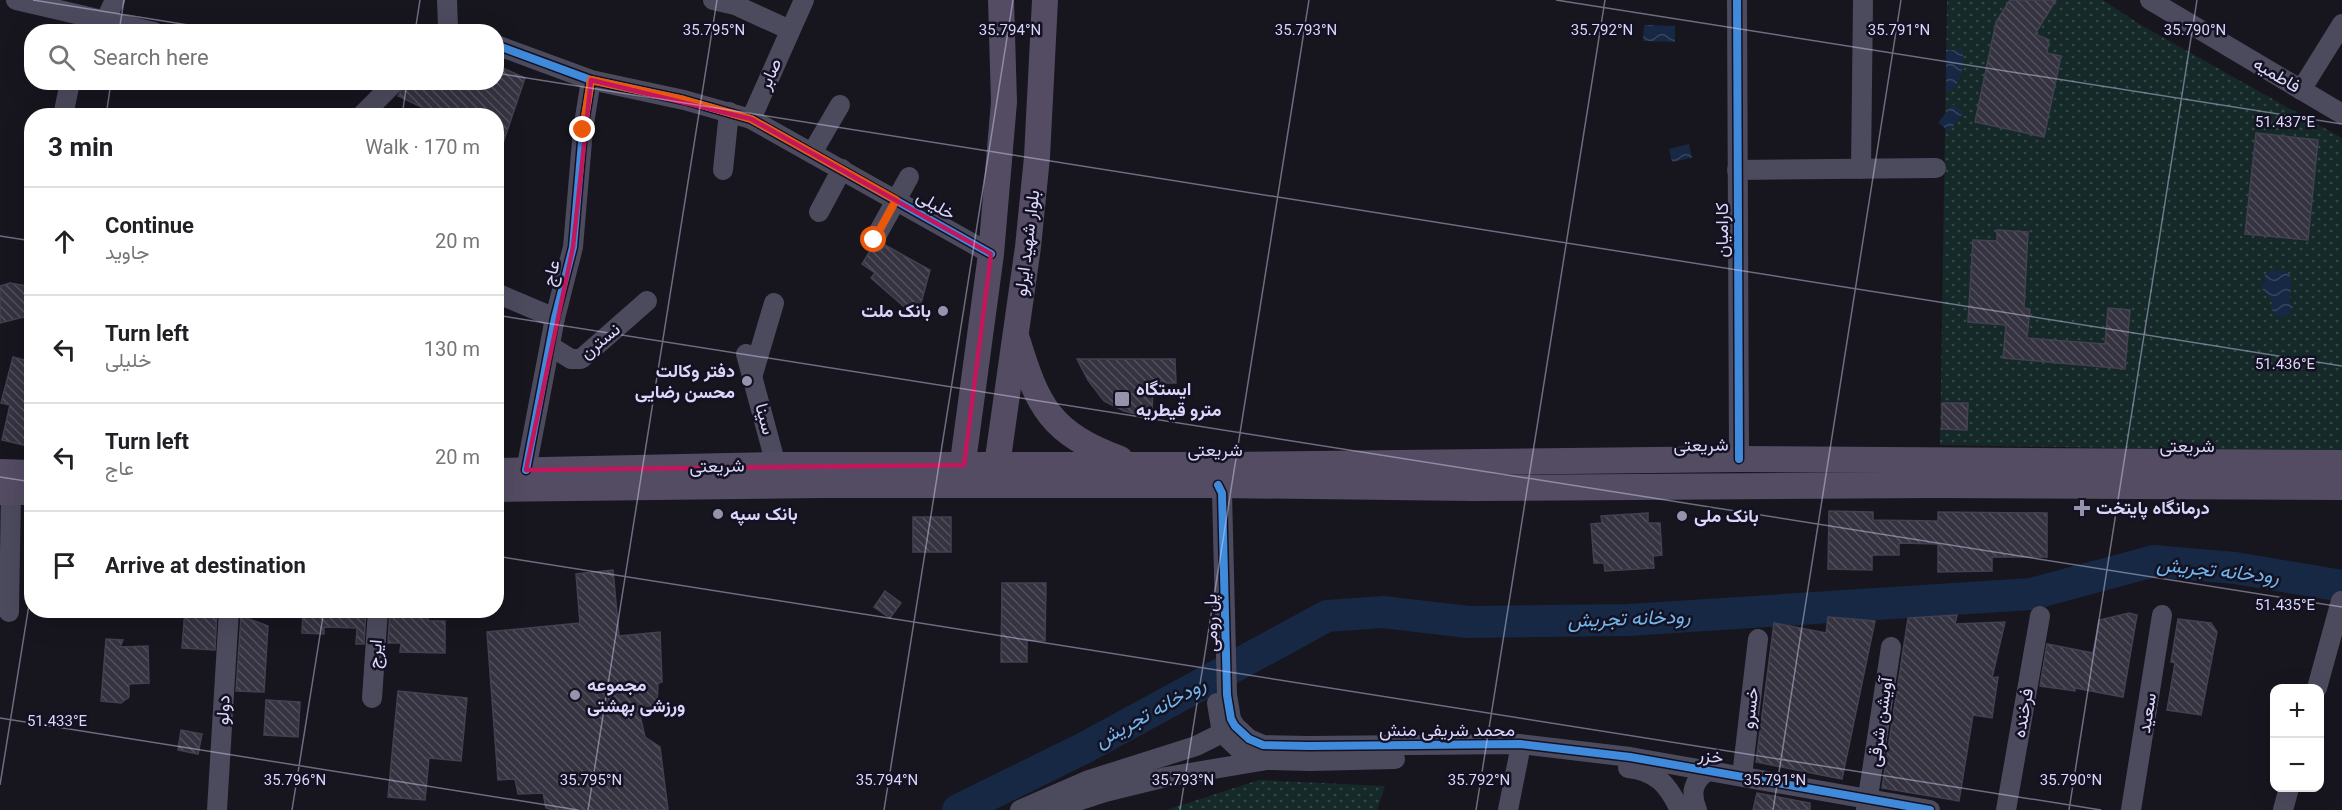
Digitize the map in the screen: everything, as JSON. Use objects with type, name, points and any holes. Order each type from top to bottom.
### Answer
[{"type":"main road","name":"بلوار شهید ایرلو","points":[[964,475],[991,254],[1004,102],[1001,0]]},
{"type":"main road","name":"بلوار شهید ایرلو","points":[[997,475],[1038,157],[1045,0]]},
{"type":"main road","points":[[1014,332],[1029,377],[1056,423],[1072,437],[1094,449],[1132,464]]},
{"type":"main road","name":"شریعتی","points":[[997,475],[1132,464],[1739,459],[2342,463]]},
{"type":"main road","name":"شریعتی","points":[[504,471],[777,465],[964,475]]},
{"type":"main road","name":"شریعتی","points":[[504,489],[964,475],[1218,485],[1472,488],[1934,485],[2342,487]]},
{"type":"main road","points":[[11,487],[24,478]]},
{"type":"street","points":[[16,0],[82,24],[105,21],[118,24]]},
{"type":"street","points":[[105,21],[115,0]]},
{"type":"street","points":[[447,0],[450,24]]},
{"type":"street","points":[[713,0],[735,3],[790,30]]},
{"type":"street","name":"صابر","points":[[751,119],[804,0]]},
{"type":"street","name":"کارامیان","points":[[1737,0],[1739,459]]},
{"type":"street","points":[[1861,169],[1863,0]]},
{"type":"street","name":"فاطمیه","points":[[2150,0],[2342,114]]},
{"type":"street","points":[[2301,90],[2342,24]]},
{"type":"street","name":"خلیلی","points":[[504,48],[591,80],[684,100],[751,119],[991,254]]},
{"type":"street","name":"عاج","points":[[526,470],[555,318],[573,247],[583,130],[591,80]]},
{"type":"street","points":[[65,108],[68,90]]},
{"type":"street","points":[[369,108],[385,90]]},
{"type":"street","points":[[812,153],[840,105]]},
{"type":"street","points":[[723,170],[729,112]]},
{"type":"street","points":[[1737,170],[1936,168]]},
{"type":"street","points":[[819,212],[843,170]]},
{"type":"street","points":[[874,240],[909,177]]},
{"type":"street","points":[[504,296],[555,318]]},
{"type":"street","name":"نسترن","points":[[550,346],[571,359],[581,359],[647,301]]},
{"type":"street","points":[[753,374],[774,303]]},
{"type":"street","name":"سینا","points":[[746,354],[777,465]]},
{"type":"street","name":"پل رومی","points":[[1218,485],[1216,493],[1221,694],[1228,730]]},
{"type":"street","points":[[9,612],[11,487]]},
{"type":"street","points":[[2318,684],[2341,601]]},
{"type":"street","name":"سعید","points":[[2131,810],[2162,615]]},
{"type":"street","name":"فرخنده","points":[[2006,810],[2040,616]]},
{"type":"street","name":"دولو","points":[[217,810],[229,618]]},
{"type":"street","name":"ایرج","points":[[372,698],[377,618]]},
{"type":"street","name":"خسرو","points":[[1742,776],[1758,639]]},
{"type":"street","name":"آویشن شرقی","points":[[1867,804],[1891,647]]},
{"type":"street","points":[[1020,810],[1089,780],[1196,746],[1228,730],[1239,749],[1265,752]]},
{"type":"street","name":"محمد شریفی منش","points":[[1050,810],[1105,792],[1265,752],[1309,747],[1520,744],[1630,758]]},
{"type":"street","name":"محمد شریفی منش","points":[[1265,752],[1311,761],[1519,755],[1641,769],[1664,782],[1680,810]]},
{"type":"street","points":[[1508,810],[1519,755]]},
{"type":"street","name":"خزر","points":[[1630,758],[1742,776],[1867,804],[1930,810]]},
{"type":"street","points":[[1697,810],[1693,801],[1693,786],[1699,776],[1708,771]]},
{"type":"street","points":[[2283,810],[2288,792]]},
{"type":"highlighted area","points":[[591,80],[751,119],[991,254],[964,465],[526,470],[573,247]]},
{"type":"green space","points":[[1947,0],[2103,0],[2141,25],[2342,138],[2342,452],[1940,445]]},
{"type":"green space","points":[[1259,780],[1385,786],[1377,810],[1166,810]]},
{"type":"water","points":[[1644,25],[1675,26],[1675,42],[1643,41]]},
{"type":"water","points":[[1946,50],[1963,50],[1959,80],[1946,93]]},
{"type":"water","points":[[1952,104],[1963,113],[1949,131],[1938,123]]},
{"type":"water","points":[[1689,144],[1692,158],[1672,162],[1669,149]]},
{"type":"water","points":[[2274,270],[2287,273],[2291,280],[2289,303],[2293,307],[2290,313],[2283,317],[2276,316],[2271,308],[2272,300],[2262,289],[2265,275]]},
{"type":"building","points":[[2010,0],[2056,0],[2035,34],[2049,40],[2047,53],[2061,56],[2044,137],[1975,122],[1996,22]]},
{"type":"building","points":[[504,69],[525,78],[504,140],[504,108],[423,108],[398,96],[402,90],[504,90]]},
{"type":"building","points":[[2256,133],[2318,140],[2308,240],[2245,234]]},
{"type":"building","points":[[1997,230],[2028,232],[2024,308],[2030,309],[2027,338],[2105,344],[2108,308],[2130,310],[2125,369],[2003,358],[2006,325],[1968,322],[1973,240],[1997,241]]},
{"type":"building","points":[[885,245],[930,270],[917,318],[871,278],[875,273],[862,264],[870,251],[880,251]]},
{"type":"building","points":[[10,283],[24,286],[24,317],[0,323],[0,286]]},
{"type":"building","points":[[13,357],[24,360],[24,445],[2,440],[10,405],[1,403]]},
{"type":"building","points":[[1077,359],[1175,359],[1176,383],[1153,383],[1152,414],[1140,415],[1124,411],[1104,401],[1088,380]]},
{"type":"building","points":[[1942,403],[1968,403],[1967,430],[1942,429]]},
{"type":"building","points":[[1829,511],[1873,512],[1873,520],[1938,521],[1938,512],[2047,513],[2047,557],[1992,557],[1992,571],[1938,572],[1938,544],[1899,543],[1899,555],[1872,555],[1872,570],[1828,569]]},
{"type":"building","points":[[1648,513],[1648,523],[1660,523],[1662,555],[1653,556],[1654,568],[1605,571],[1604,563],[1594,563],[1591,524],[1602,523],[1601,516]]},
{"type":"building","points":[[913,517],[951,517],[951,552],[913,552]]},
{"type":"building","name":"مجموعه ورزشی بهشتی","points":[[613,570],[619,636],[660,632],[662,682],[658,683],[657,708],[639,711],[645,737],[660,747],[668,810],[553,810],[546,808],[543,793],[518,794],[515,779],[498,780],[487,632],[580,623],[576,574]]},
{"type":"building","points":[[1002,583],[1046,583],[1045,641],[1027,640],[1027,662],[1001,662]]},
{"type":"building","points":[[885,591],[901,603],[890,618],[874,607]]},
{"type":"building","points":[[2129,613],[2137,615],[2123,697],[2075,688],[2075,691],[2040,686],[2047,644],[2093,653],[2099,620]]},
{"type":"building","points":[[1957,615],[1955,624],[2005,622],[1992,678],[1998,677],[1992,718],[1973,715],[1959,801],[1882,788],[1908,618]]},
{"type":"building","points":[[1828,617],[1875,621],[1842,779],[1756,762],[1774,623],[1826,633]]},
{"type":"building","points":[[184,618],[217,618],[215,650],[182,648]]},
{"type":"building","points":[[241,618],[246,618],[268,626],[264,692],[236,691]]},
{"type":"building","points":[[303,618],[366,618],[364,644],[356,644],[357,628],[324,627],[324,634],[302,633]]},
{"type":"building","points":[[390,618],[428,618],[428,621],[445,621],[445,653],[400,652],[401,643],[388,643]]},
{"type":"building","points":[[2178,619],[2211,623],[2217,632],[2201,715],[2167,710],[2175,663],[2171,662]]},
{"type":"building","points":[[106,639],[123,640],[120,647],[148,646],[149,683],[129,684],[129,697],[121,703],[101,701]]},
{"type":"building","points":[[398,691],[467,698],[461,761],[429,758],[425,800],[388,797]]},
{"type":"building","points":[[266,700],[300,702],[298,737],[264,735]]},
{"type":"building","points":[[181,730],[202,734],[198,754],[178,750]]},
{"type":"building","points":[[1757,793],[1810,803],[1810,810],[1753,810]]},
{"type":"waterway","name":"رودخانه تجریش","points":[[958,810],[1084,748],[1327,616],[1383,612],[1468,622],[1629,620],[2031,594],[2154,561],[2235,568],[2342,586]]},
{"type":"cycle path","points":[[1737,0],[1739,459]]},
{"type":"cycle path","points":[[504,48],[591,80],[684,100],[751,119],[991,254]]},
{"type":"cycle path","points":[[526,470],[555,318],[573,247],[583,130],[591,80]]},
{"type":"cycle path","points":[[1218,485],[1222,493],[1227,695],[1231,719],[1249,739],[1263,745],[1309,746],[1520,744],[1630,757],[1930,810]]},
{"type":"place","name":"بانک ملت","points":[[943,311]]},
{"type":"place","name":"دفتر وکالت محسن رضایی","points":[[747,381]]},
{"type":"place","name":"ایستگاه مترو قیطریه","points":[[1122,399]]},
{"type":"place","name":"درمانگاه پایتخت","points":[[2082,508]]},
{"type":"place","name":"بانک سپه","points":[[718,514]]},
{"type":"place","name":"بانک ملی","points":[[1682,516]]},
{"type":"place","name":"مجموعه ورزشی بهشتی","points":[[575,695]]},
{"type":"route","points":[[583,130],[591,80],[684,100],[751,119],[896,200],[874,240]]}]
